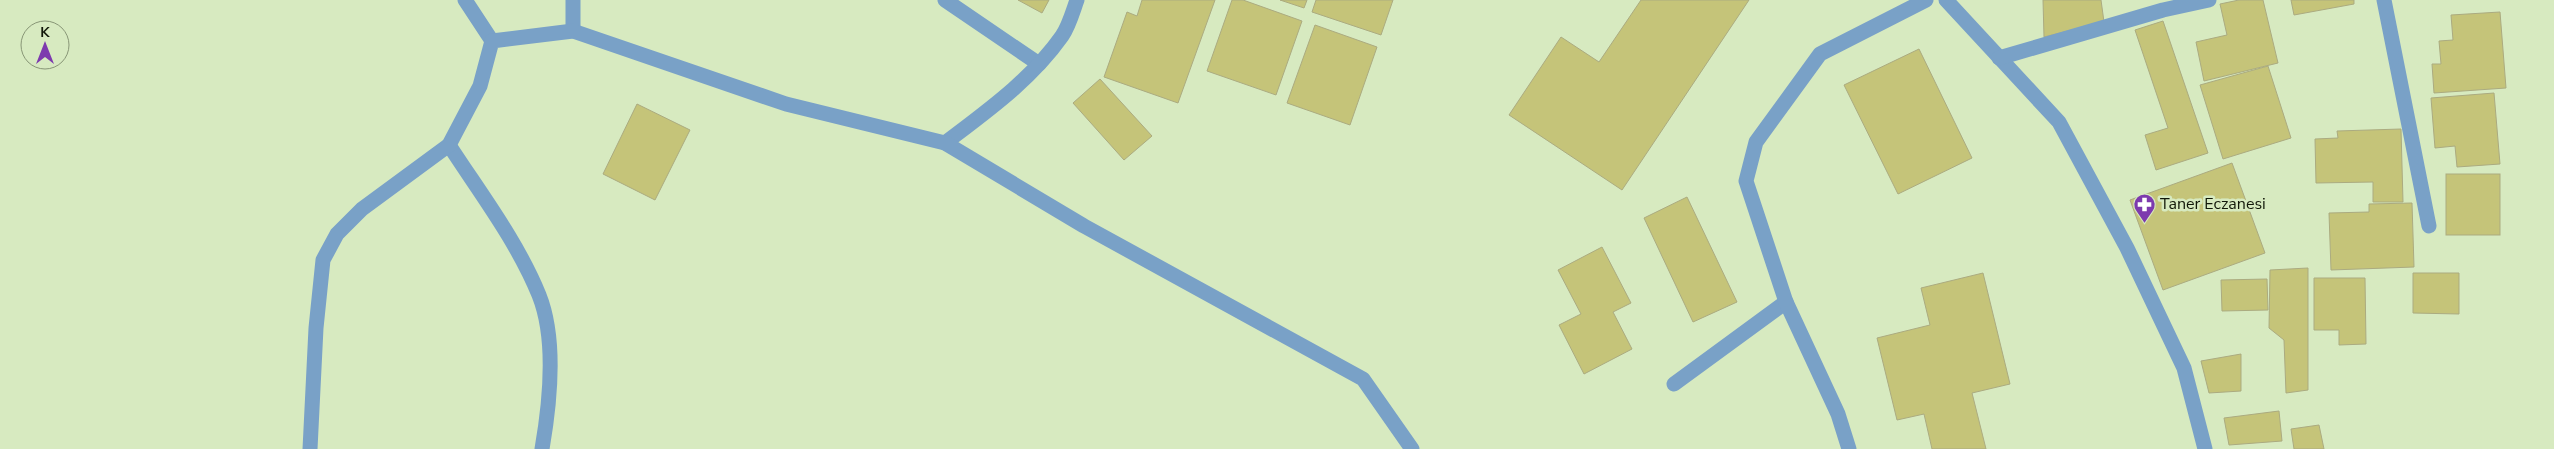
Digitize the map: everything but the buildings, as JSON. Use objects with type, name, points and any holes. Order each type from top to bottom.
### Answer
[{"type":"street","points":[[310,449],[316,328],[323,260],[337,234],[362,209],[449,145],[480,86],[492,41],[466,0]]},
{"type":"street","points":[[573,0],[573,31]]},
{"type":"street","points":[[945,0],[1039,64]]},
{"type":"street","points":[[945,143],[1006,96],[1039,64],[1063,34],[1077,0]]},
{"type":"street","points":[[1849,449],[1838,414],[1786,302],[1746,181],[1756,142],[1820,54],[1926,0]]},
{"type":"street","points":[[1946,0],[2059,122],[2127,248],[2184,368],[2205,449]]},
{"type":"street","points":[[2000,58],[2163,10],[2209,0]]},
{"type":"street","points":[[2384,0],[2429,226]]},
{"type":"street","points":[[492,41],[573,31],[786,104],[945,143],[1084,226],[1363,380],[1412,449]]},
{"type":"street","points":[[449,145],[513,244],[539,296],[549,344],[549,407],[542,449]]},
{"type":"street","points":[[1674,384],[1786,302]]},
{"type":"place","name":"Taner Eczanesi","points":[[2144,223]]}]
